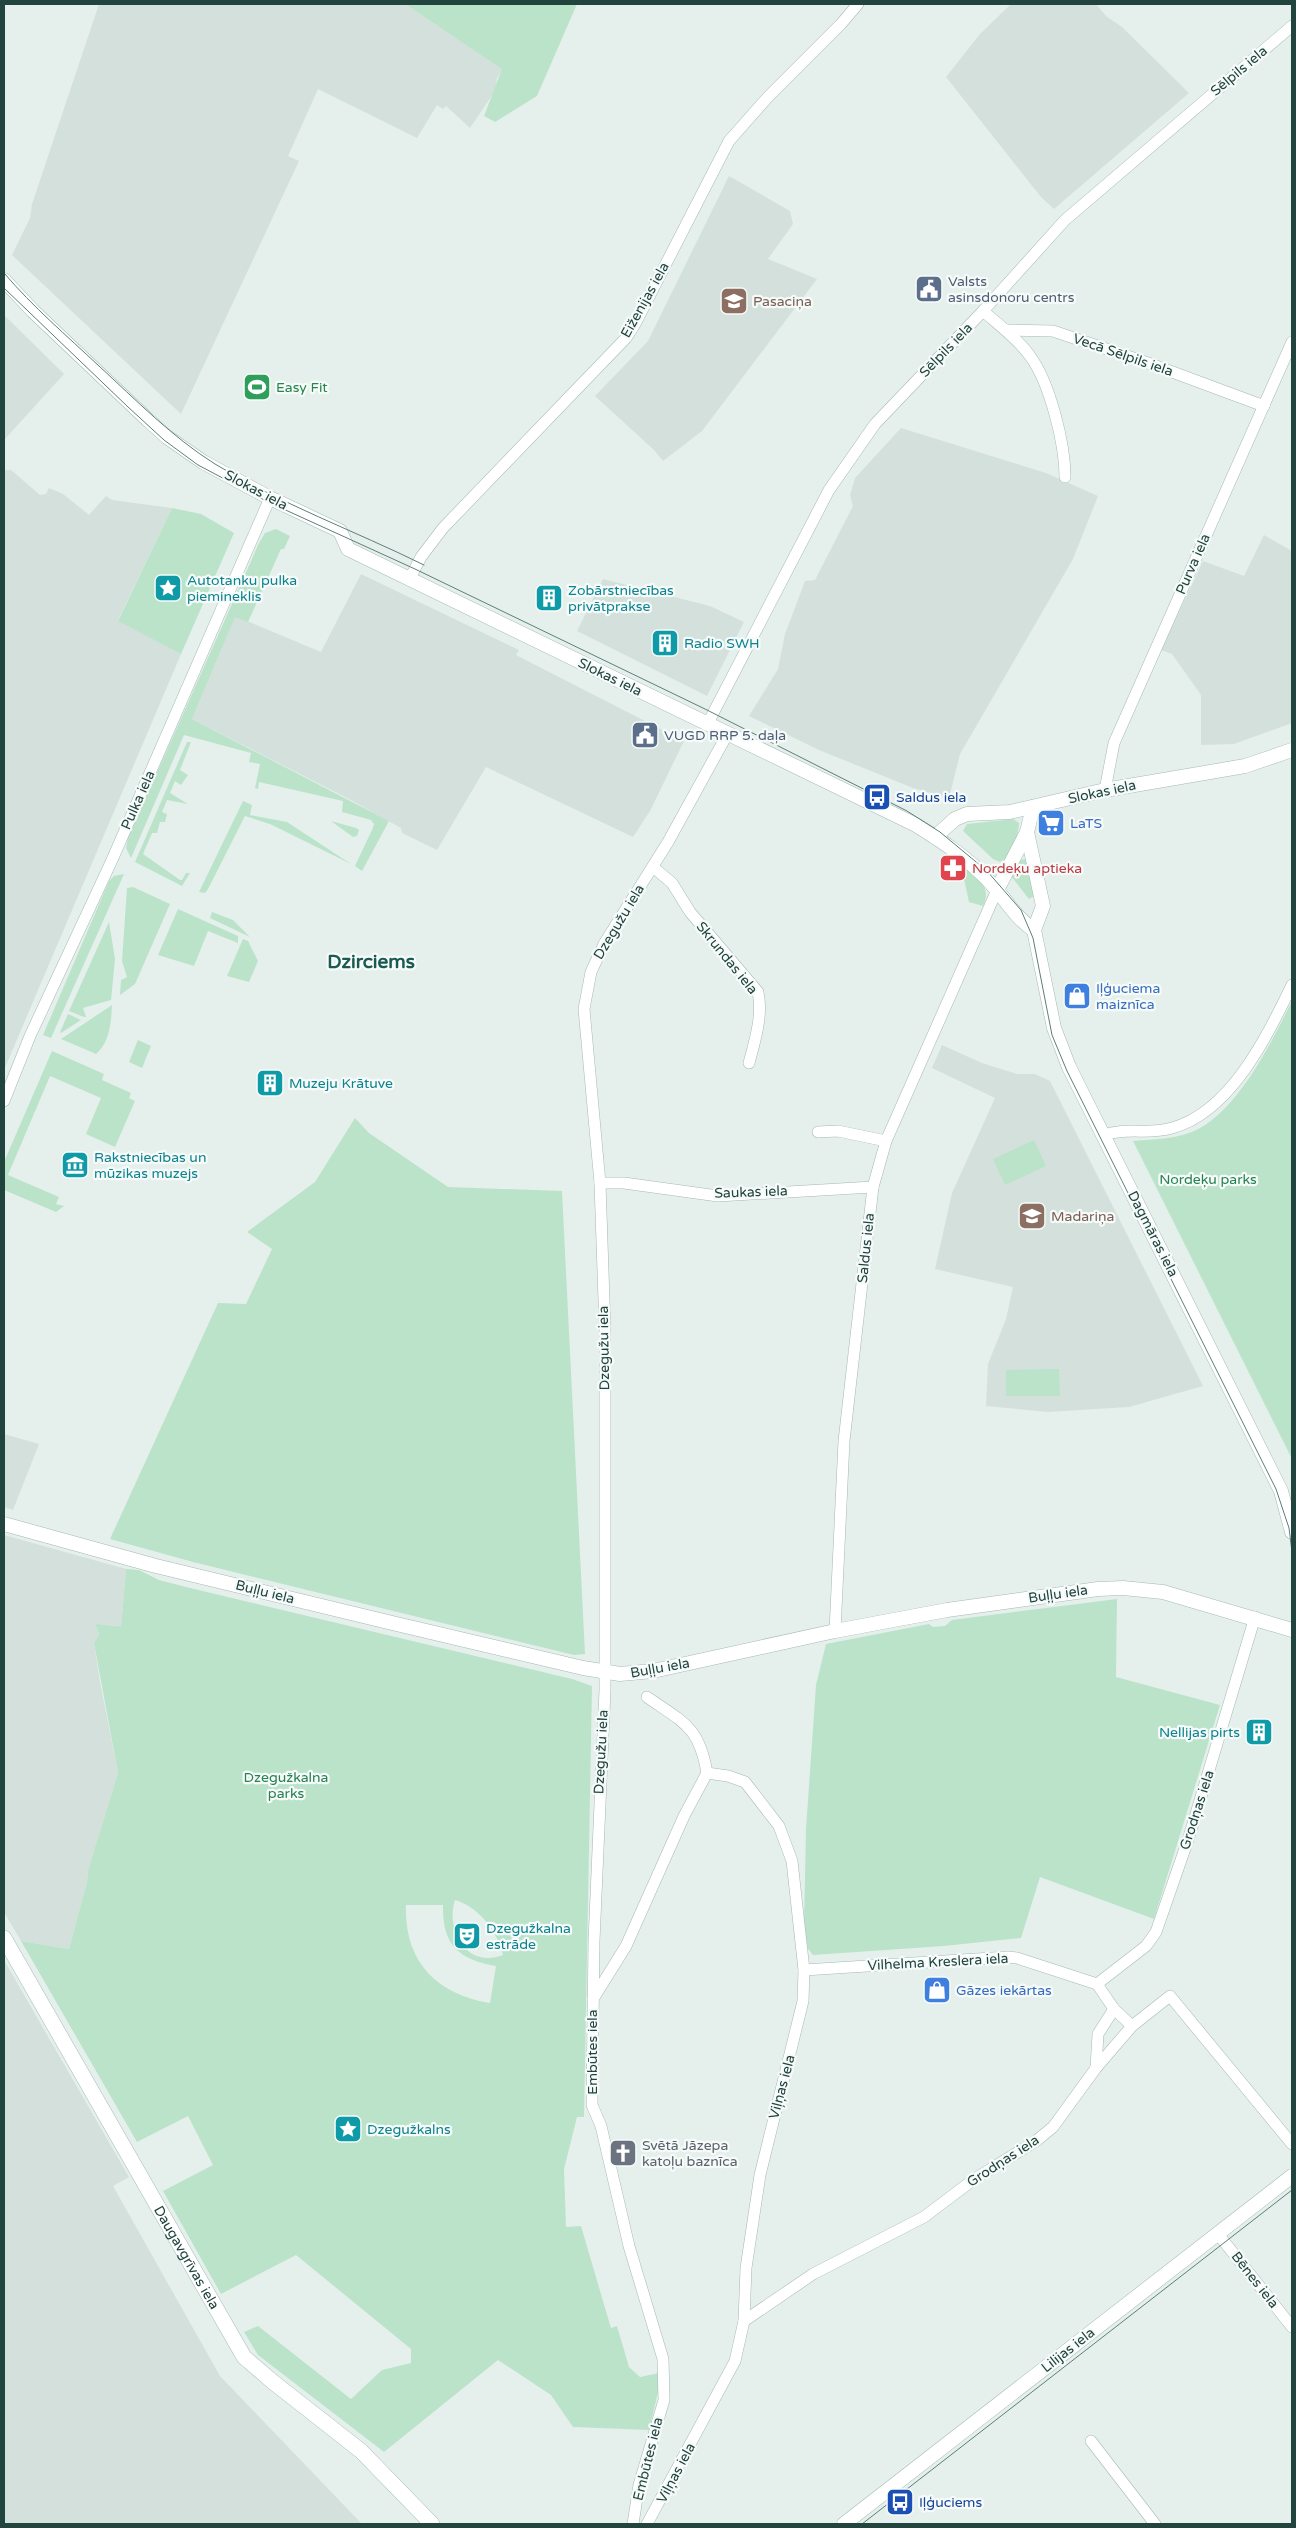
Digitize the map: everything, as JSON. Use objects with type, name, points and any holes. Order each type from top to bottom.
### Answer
[{"type":"main road","name":"Daugavgrīvas iela","points":[[4,1938],[244,2357],[361,2451],[432,2524]]},
{"type":"street","name":"Eiženijas iela","points":[[409,580],[421,557],[443,528],[631,331],[729,141],[853,6]]},
{"type":"street","name":"Sēlpils iela","points":[[708,723],[829,490],[876,424],[984,311],[1065,220],[1292,26]]},
{"type":"street","name":"Slokas iela","points":[[4,280],[32,311],[168,437],[203,462],[270,498],[340,531],[348,549],[904,818],[935,837],[955,819],[967,814],[1010,812],[1033,808],[1105,790],[1245,766],[1292,750]]},
{"type":"street","points":[[984,311],[1031,357],[1045,388],[1061,438],[1065,457],[1065,477]]},
{"type":"street","name":"Vecā Sēlpils iela","points":[[1005,330],[1053,331],[1148,363],[1264,406]]},
{"type":"street","name":"Purva iela","points":[[1105,790],[1114,743],[1292,342]]},
{"type":"street","name":"Pulka iela","points":[[4,1101],[30,1036],[112,860],[270,498]]},
{"type":"street","name":"Dzegužu iela","points":[[592,2001],[605,1672],[605,1330],[600,1183],[584,1009],[586,990],[591,972],[604,944],[653,867],[728,733]]},
{"type":"street","points":[[997,890],[1027,832],[1033,808]]},
{"type":"street","points":[[935,837],[968,860],[997,890],[1020,921],[1034,930],[1043,906],[1027,832]]},
{"type":"street","name":"Skrundas iela","points":[[653,867],[672,884],[690,912],[758,992],[760,1003],[758,1028],[749,1063]]},
{"type":"street","name":"Saldus iela","points":[[835,1631],[844,1441],[873,1187],[886,1141],[997,890]]},
{"type":"street","name":"Dagmāras iela","points":[[1034,930],[1058,1040],[1281,1491],[1292,1532]]},
{"type":"street","points":[[1104,1135],[1124,1130],[1152,1132],[1170,1129],[1181,1125],[1211,1107],[1222,1096],[1256,1052],[1292,985]]},
{"type":"street","points":[[818,1132],[838,1131],[886,1141]]},
{"type":"street","name":"Saukas iela","points":[[600,1183],[624,1183],[718,1196],[873,1187]]},
{"type":"street","name":"Buļļu iela","points":[[4,1524],[156,1566],[369,1618],[620,1674],[653,1671],[835,1631],[947,1610],[1098,1589],[1123,1588],[1163,1592],[1255,1617],[1292,1630]]},
{"type":"street","name":"Grodņas iela","points":[[1097,1984],[1146,1946],[1156,1932],[1189,1837],[1255,1617]]},
{"type":"street","points":[[647,1697],[687,1726],[697,1737],[707,1773]]},
{"type":"street","name":"Embūtes iela","points":[[633,2524],[639,2485],[664,2400],[663,2359],[629,2246],[598,2116],[592,2105],[592,2001],[626,1946],[684,1816],[707,1773]]},
{"type":"street","name":"Viļņas iela","points":[[647,2524],[730,2369],[744,2321],[746,2268],[760,2175],[803,2001],[804,1970],[792,1861],[779,1826],[745,1782],[728,1776],[707,1773]]},
{"type":"street","name":"Vilhelma Kreslera iela","points":[[804,1970],[1008,1957],[1017,1958],[1097,1984]]},
{"type":"street","points":[[1097,1984],[1114,2009],[1132,2026]]},
{"type":"street","name":"Grodņas iela","points":[[744,2321],[813,2274],[924,2217],[973,2180],[1036,2142],[1052,2127],[1096,2068],[1132,2026],[1170,1996],[1292,2144]]},
{"type":"street","points":[[1096,2068],[1098,2034],[1114,2009]]},
{"type":"street","name":"Lilijas iela","points":[[844,2524],[1292,2176]]},
{"type":"street","name":"Bēnes iela","points":[[1218,2234],[1292,2327]]},
{"type":"street","points":[[1091,2441],[1156,2524]]},
{"type":"shaded area","points":[[99,4],[405,4],[503,69],[497,78],[495,91],[470,128],[446,106],[443,109],[437,105],[417,138],[318,89],[288,156],[299,161],[181,414],[12,255],[30,218],[32,204]]},
{"type":"shaded area","points":[[1011,4],[1096,4],[1106,16],[1122,27],[1189,93],[1054,209],[1041,197],[946,77],[980,34]]},
{"type":"shaded area","name":"Pasaciņa","points":[[729,176],[790,211],[793,224],[768,259],[817,279],[702,431],[663,461],[654,450],[595,396],[648,341]]},
{"type":"shaded area","points":[[4,315],[64,374],[4,440]]},
{"type":"shaded area","points":[[901,428],[1046,473],[1098,496],[1073,559],[960,754],[949,798],[913,788],[819,750],[749,716],[778,669],[785,634],[805,581],[815,580],[853,506],[850,495],[855,478]]},
{"type":"shaded area","points":[[4,470],[11,470],[40,495],[46,494],[49,488],[63,494],[89,515],[106,496],[112,500],[172,508],[118,620],[181,654],[4,1070]]},
{"type":"shaded area","points":[[1264,535],[1292,551],[1292,723],[1234,744],[1201,745],[1201,695],[1172,654],[1161,650],[1203,561],[1244,576]]},
{"type":"shaded area","points":[[361,574],[519,650],[516,655],[684,741],[650,811],[633,837],[486,767],[437,850],[402,833],[401,828],[349,799],[192,719],[235,616],[321,652]]},
{"type":"shaded area","points":[[603,579],[710,606],[744,622],[707,696],[577,631]]},
{"type":"shaded area","name":"Madariņa","points":[[942,1045],[982,1063],[1017,1074],[1035,1074],[1050,1081],[1203,1386],[1129,1407],[1048,1412],[986,1406],[988,1364],[1006,1319],[1013,1287],[935,1269],[952,1193],[995,1098],[932,1068]]},
{"type":"shaded area","points":[[4,1434],[39,1444],[13,1510],[4,1507]]},
{"type":"shaded area","points":[[4,1535],[126,1569],[121,1628],[95,1625],[99,1634],[94,1643],[118,1773],[88,1870],[87,1882],[69,1949],[21,1941],[4,1912]]},
{"type":"shaded area","points":[[4,1960],[129,2177],[113,2186],[220,2376],[362,2524],[4,2524]]},
{"type":"green space","points":[[405,4],[577,4],[537,96],[495,122],[484,116],[502,69]]},
{"type":"green space","points":[[172,508],[201,514],[234,533],[181,654],[118,621]],"holes":[[[165,578],[177,584],[170,599],[158,594]]]},
{"type":"green space","points":[[276,529],[290,536],[284,549],[281,549],[248,622],[235,617],[192,719],[389,821],[362,871],[355,866],[372,830],[374,824],[371,820],[342,812],[343,801],[259,782],[258,789],[255,788],[260,764],[249,762],[251,753],[184,735],[131,858],[126,848],[128,838],[259,543],[265,533]]},
{"type":"green space","points":[[187,742],[191,742],[180,770],[188,775],[181,785],[175,781],[170,793],[188,804],[167,800],[162,812],[167,814],[165,822],[160,822],[157,833],[152,833],[143,854],[180,880],[182,880],[186,873],[190,873],[182,886],[135,862]]},
{"type":"green space","points":[[243,801],[252,805],[250,815],[287,822],[351,864],[270,824],[245,816],[208,889],[205,893],[199,892]]},
{"type":"green space","points":[[1013,819],[1019,823],[1018,833],[1011,851],[1000,862],[993,859],[963,831],[967,824]]},
{"type":"green space","points":[[331,821],[356,828],[359,830],[357,836],[353,837]]},
{"type":"green space","points":[[1026,859],[1036,895],[1029,899],[1011,876],[1020,860]]},
{"type":"green space","points":[[965,863],[985,888],[986,899],[983,906],[969,902],[961,865]]},
{"type":"green space","points":[[124,874],[51,1038],[43,1035],[109,881],[114,876]]},
{"type":"green space","points":[[133,887],[170,904],[135,984],[120,995],[121,980],[127,977],[122,961],[127,888]]},
{"type":"green space","points":[[178,909],[238,936],[238,943],[208,931],[194,966],[158,955]]},
{"type":"green space","points":[[212,912],[233,920],[250,937],[210,918]]},
{"type":"green space","points":[[109,922],[115,959],[111,1000],[83,1008],[86,1017],[84,1017],[69,1011]]},
{"type":"green space","points":[[243,939],[248,941],[258,961],[249,982],[227,976]]},
{"type":"green space","name":"Nordeķu parks","points":[[1292,1001],[1292,1459],[1133,1141],[1168,1138],[1192,1132],[1215,1118],[1229,1104],[1254,1071]]},
{"type":"green space","points":[[112,1005],[107,1038],[96,1054],[61,1039]]},
{"type":"green space","points":[[68,1014],[81,1020],[61,1033],[60,1032]]},
{"type":"green space","points":[[138,1040],[151,1046],[142,1068],[129,1062]]},
{"type":"green space","points":[[52,1051],[104,1074],[102,1080],[131,1093],[129,1098],[135,1101],[115,1147],[86,1134],[101,1098],[50,1076],[8,1175],[59,1197],[56,1204],[64,1206],[56,1212],[4,1190],[4,1162]]},
{"type":"green space","points":[[355,1118],[369,1133],[448,1187],[562,1191],[585,1654],[574,1655],[193,1562],[110,1539],[218,1303],[246,1304],[272,1249],[247,1232],[315,1182]]},
{"type":"green space","points":[[1034,1140],[1046,1166],[1005,1185],[993,1159]]},
{"type":"green space","points":[[1059,1369],[1060,1396],[1006,1396],[1006,1370]]},
{"type":"green space","name":"Dzegužkalna parks","points":[[126,1569],[139,1570],[159,1580],[186,1587],[572,1679],[592,1686],[584,2117],[577,2117],[564,2169],[566,2227],[581,2226],[611,2328],[617,2326],[629,2367],[640,2377],[659,2373],[659,2388],[649,2430],[573,2427],[551,2395],[498,2360],[384,2452],[258,2355],[244,2332],[258,2326],[351,2399],[382,2370],[411,2363],[411,2349],[296,2255],[221,2294],[163,2191],[213,2165],[188,2116],[137,2142],[21,1941],[69,1949],[87,1882],[88,1870],[118,1773],[94,1643],[99,1634],[95,1624],[121,1627]],"holes":[[[455,1900],[472,1908],[486,1921],[492,1929],[503,1955],[490,1958],[479,1957],[469,1952],[462,1944],[456,1935],[453,1924]],[[406,1905],[443,1905],[443,1919],[446,1930],[449,1940],[455,1948],[472,1959],[496,1966],[490,2003],[471,1999],[454,1992],[439,1983],[427,1972],[417,1958],[411,1943],[407,1925]]]},
{"type":"green space","points":[[1117,1599],[1116,1677],[1220,1705],[1154,1919],[1040,1877],[1021,1938],[944,1946],[813,1955],[808,1949],[804,1925],[806,1829],[816,1685],[826,1644],[929,1624],[933,1627],[945,1626],[952,1620]]},
{"type":"tram line","points":[[4,273],[38,309],[141,405],[199,453],[240,478],[292,505],[424,565]]},
{"type":"tram line","points":[[4,288],[164,440],[198,465],[268,502],[415,569],[705,709],[907,811],[940,832],[987,871],[1021,910],[1033,938],[1052,1035],[1067,1071],[1276,1489],[1289,1528],[1292,1552]]},
{"type":"tram line","points":[[862,2524],[1292,2190]]},
{"type":"place","name":"Valsts asinsdonoru centrs","points":[[929,289]]},
{"type":"place","name":"Pasaciņa","points":[[734,301]]},
{"type":"place","name":"Easy Fit","points":[[257,387]]},
{"type":"place","name":"Autotanku pulka piemineklis","points":[[168,588]]},
{"type":"place","name":"Zobārstniecības privātprakse","points":[[549,598]]},
{"type":"place","name":"Radio SWH","points":[[665,643]]},
{"type":"place","name":"VUGD RRP 5. daļa","points":[[645,735]]},
{"type":"place","name":"Saldus iela","points":[[877,797]]},
{"type":"place","name":"LaTS","points":[[1051,823]]},
{"type":"place","name":"Nordeķu aptieka","points":[[953,868]]},
{"type":"place","name":"Iļģuciema maiznīca","points":[[1077,996]]},
{"type":"place","name":"Muzeju Krātuve","points":[[270,1083]]},
{"type":"place","name":"Rakstniecības un mūzikas muzejs","points":[[75,1165]]},
{"type":"place","name":"Madariņa","points":[[1032,1216]]},
{"type":"place","name":"Nellijas pirts","points":[[1259,1732]]},
{"type":"place","name":"Dzegužkalna estrāde","points":[[467,1936]]},
{"type":"place","name":"Gāzes iekārtas","points":[[937,1990]]},
{"type":"place","name":"Dzegužkalns","points":[[348,2129]]},
{"type":"place","name":"Svētā Jāzepa katoļu baznīca","points":[[623,2153]]},
{"type":"place","name":"Iļģuciems","points":[[900,2502]]},
{"type":"district","name":"Dzirciems","points":[[371,962]]}]
